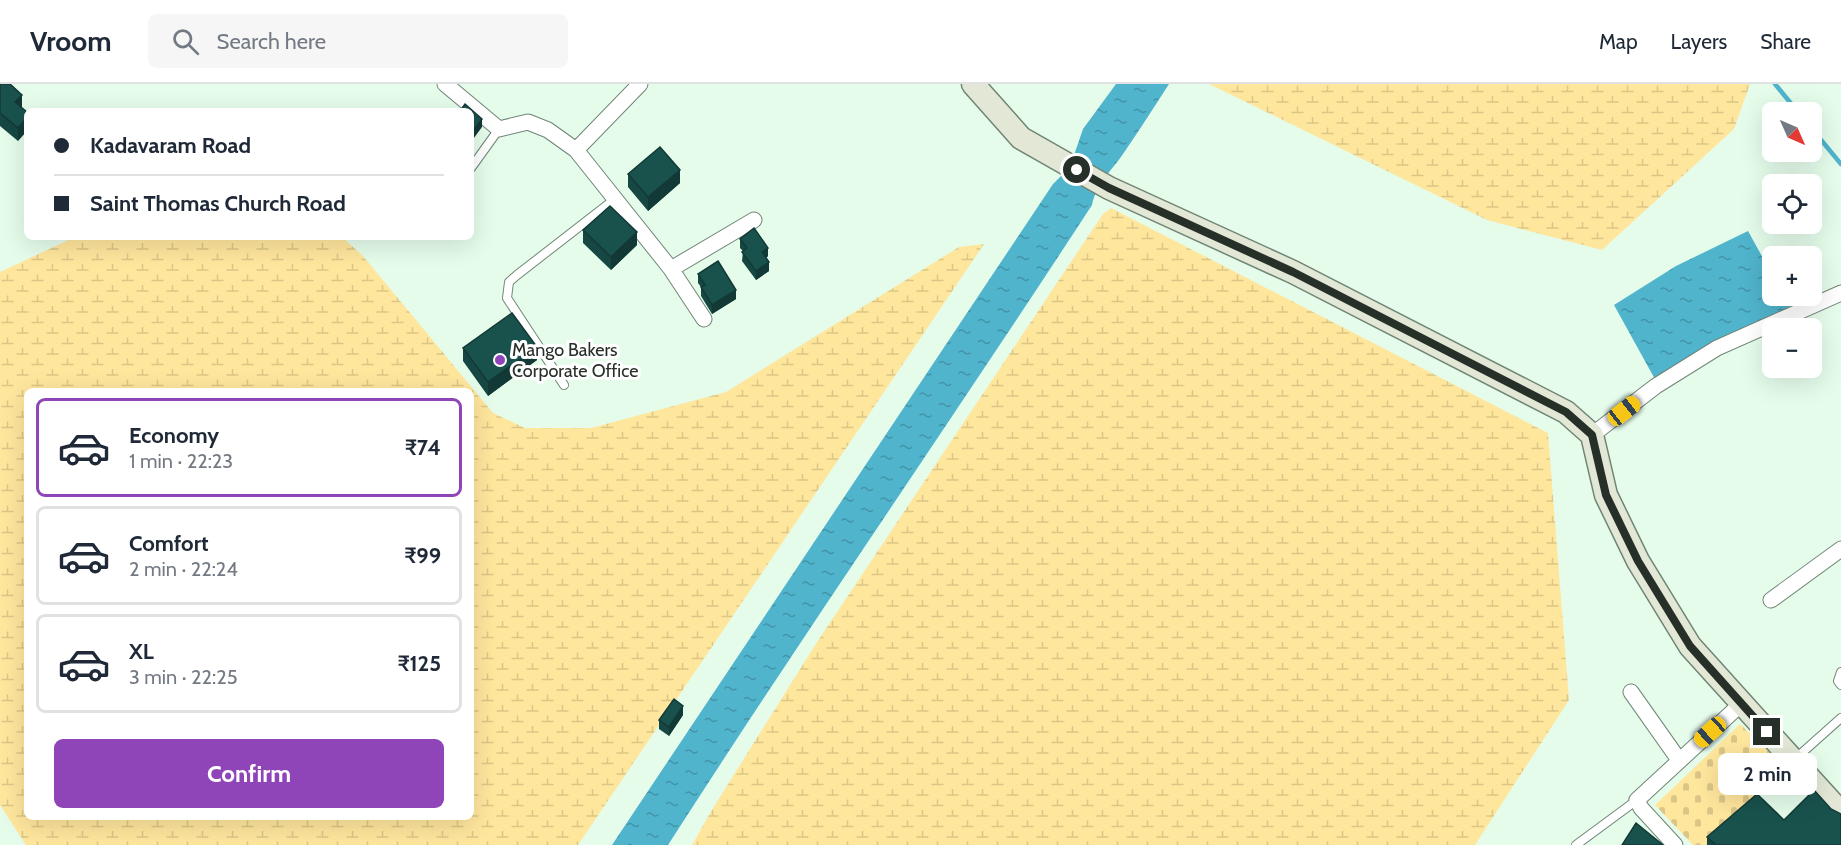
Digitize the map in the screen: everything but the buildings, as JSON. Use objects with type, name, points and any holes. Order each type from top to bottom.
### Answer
[{"type":"main road","points":[[973,84],[1021,138],[1109,188],[1293,272],[1566,412],[1592,435],[1606,495],[1638,561],[1690,646],[1841,813]]},
{"type":"street","points":[[445,84],[474,108]]},
{"type":"street","points":[[576,150],[640,84]]},
{"type":"street","points":[[474,108],[499,129],[528,122],[548,129],[576,150],[671,269],[704,319]]},
{"type":"street","points":[[671,269],[754,220]]},
{"type":"street","points":[[1592,435],[1656,386],[1717,348],[1841,293]]},
{"type":"street","points":[[1772,600],[1841,549]]},
{"type":"street","points":[[1631,692],[1679,760]]},
{"type":"street","points":[[1676,845],[1641,808],[1637,800],[1741,704]]},
{"type":"lane","points":[[474,164],[499,129]]},
{"type":"lane","points":[[564,385],[507,298],[509,282],[615,199]]},
{"type":"lane","points":[[1841,672],[1838,681],[1841,685]]},
{"type":"lane","points":[[1793,761],[1841,718]]},
{"type":"lane","points":[[1575,845],[1637,800]]},
{"type":"green space","points":[[1209,84],[1750,84],[1734,129],[1602,250],[1487,220]]},
{"type":"green space","points":[[1111,208],[1548,433],[1569,700],[1475,845],[692,845],[817,642],[1103,214]]},
{"type":"green space","points":[[69,240],[345,240],[363,256],[472,388],[24,388],[24,820],[474,820],[474,390],[493,413],[525,428],[591,428],[726,392],[959,247],[984,244],[578,845],[26,845],[0,805],[0,272]]},
{"type":"green space","points":[[1740,724],[1788,770],[1706,845],[1693,845],[1655,805]]},
{"type":"water","points":[[1116,84],[1169,84],[1101,184],[1092,205],[668,845],[612,845],[1053,184],[1065,172],[1073,158],[1083,129]]},
{"type":"water","points":[[1748,231],[1762,256],[1762,306],[1790,307],[1770,318],[1762,318],[1762,322],[1656,381],[1614,305],[1676,266]]},
{"type":"waterway","points":[[1775,84],[1790,102]]},
{"type":"waterway","points":[[1822,141],[1841,164]]},
{"type":"place","name":"Mango Bakers Corporate Office","points":[[500,360]]},
{"type":"route","points":[[1077,170],[1109,188],[1293,272],[1566,412],[1592,435],[1606,495],[1638,561],[1690,646],[1767,732]]}]
